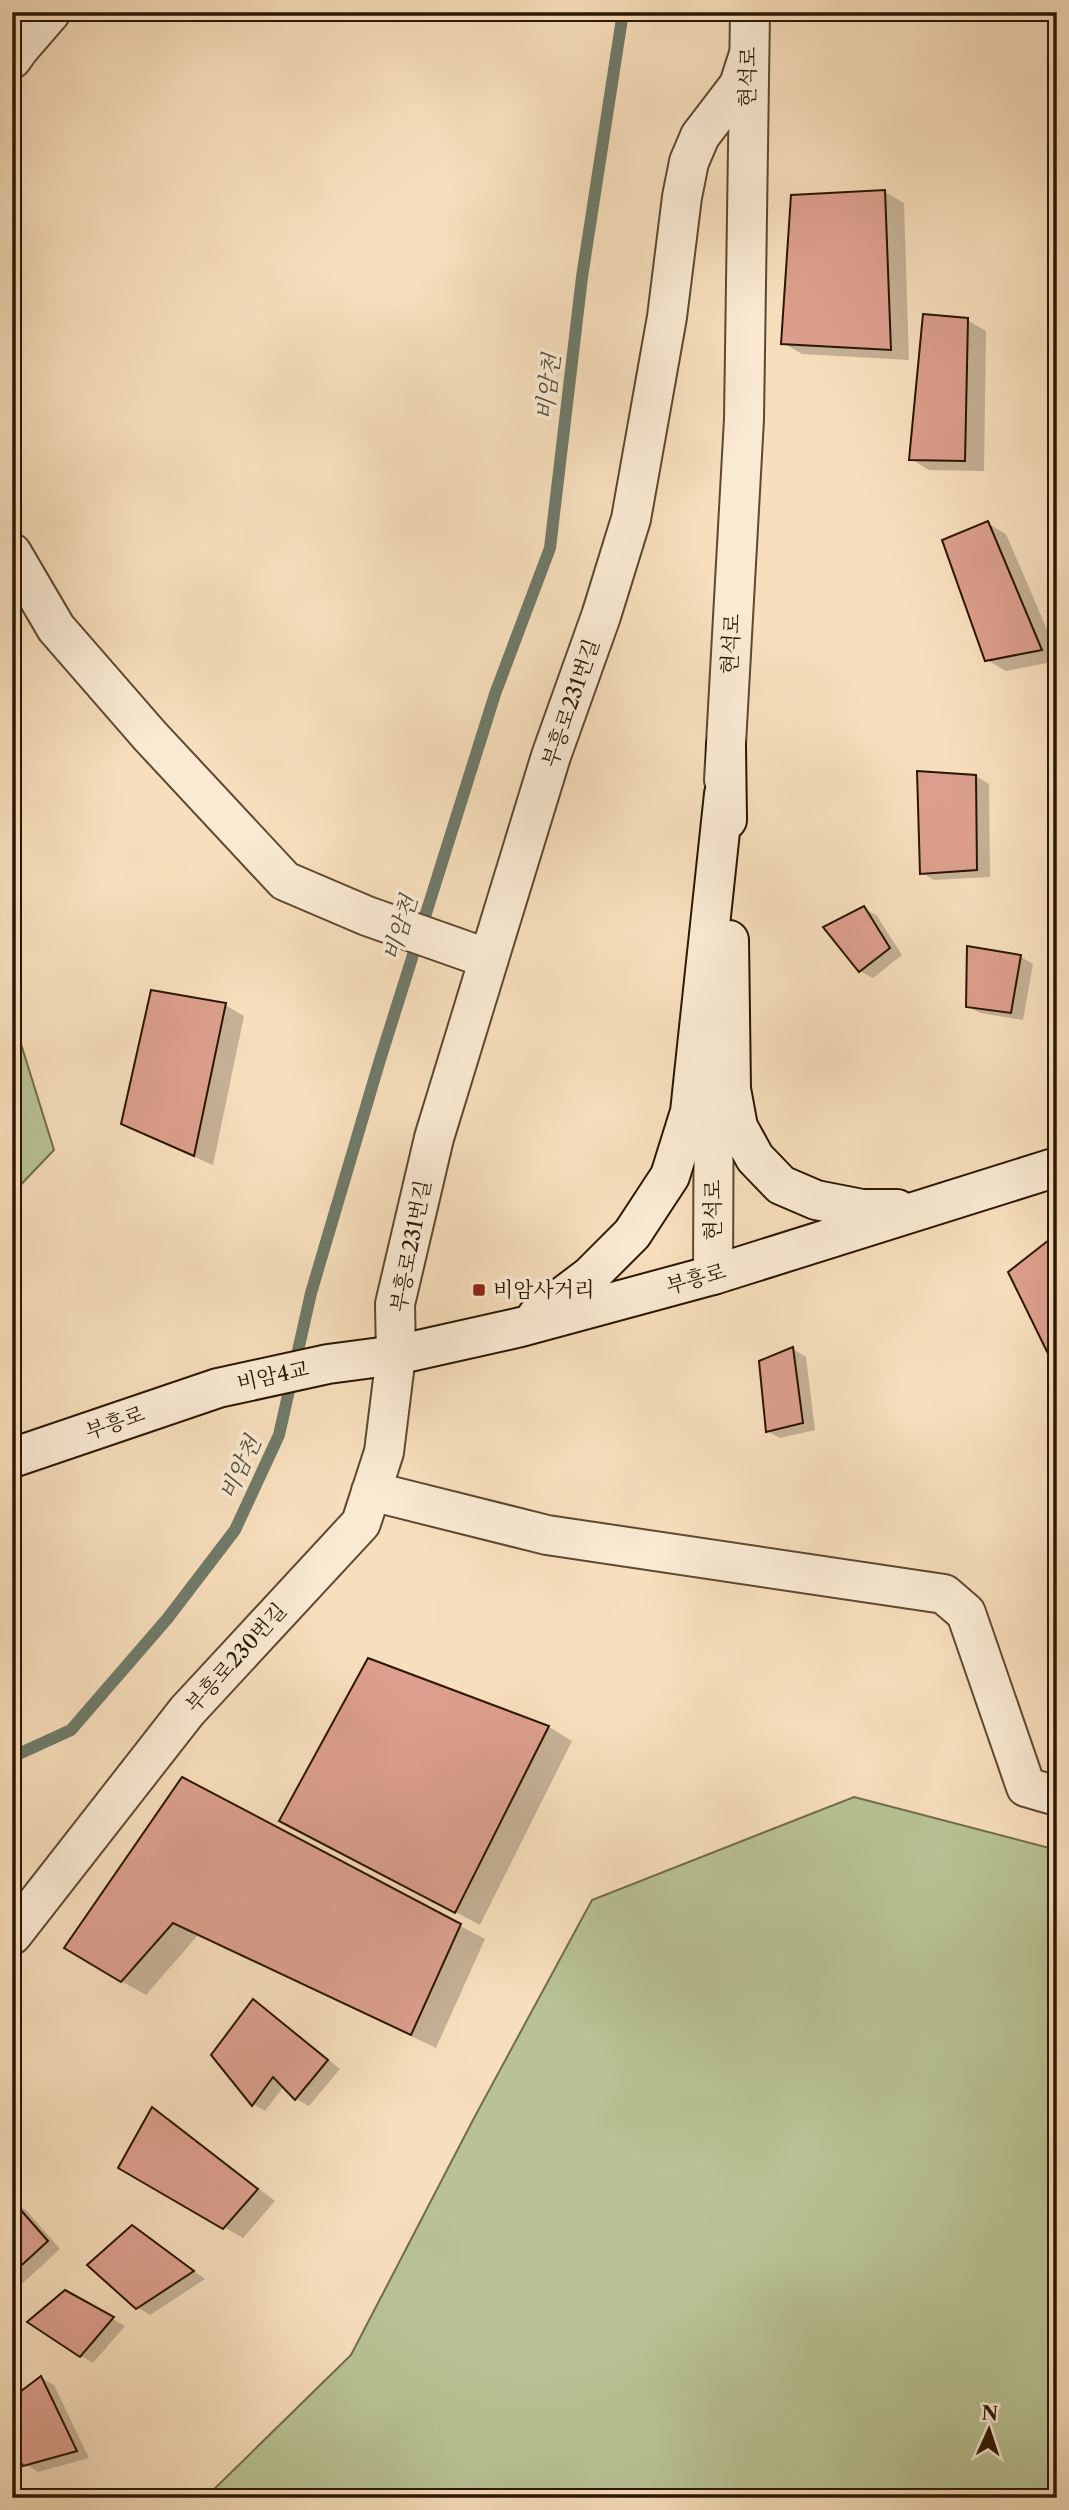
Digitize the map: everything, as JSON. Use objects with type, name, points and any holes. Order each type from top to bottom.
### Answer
[{"type":"street","points":[[12,60],[51,12]]},
{"type":"street","name":"현석로","points":[[713,1275],[714,1035],[744,419],[750,12]]},
{"type":"street","name":"부흥로231번길","points":[[396,1355],[395,1304],[434,1138],[551,756],[601,616],[631,519],[667,317],[689,162],[701,136],[739,85],[748,57]]},
{"type":"street","points":[[12,553],[56,628],[150,736],[285,881],[366,916],[489,959]]},
{"type":"street","points":[[726,746],[731,1089],[738,1127],[755,1158],[781,1185],[816,1200],[862,1209],[924,1209]]},
{"type":"street","points":[[521,1327],[590,1276],[632,1234],[670,1176],[690,1112],[724,794]]},
{"type":"street","name":"부흥로","points":[[328,1364],[396,1355],[521,1327],[713,1275],[1057,1167]]},
{"type":"street","name":"부흥로230번길","points":[[12,1935],[187,1711],[361,1522],[384,1452],[396,1355]]},
{"type":"street","name":"비암4교","points":[[218,1388],[328,1364]]},
{"type":"street","name":"부흥로","points":[[12,1458],[218,1388]]},
{"type":"street","points":[[371,1491],[547,1535],[944,1594],[966,1613],[1026,1787],[1057,1796]]},
{"type":"green space","points":[[12,1015],[54,1150],[12,1194]]},
{"type":"green space","points":[[854,1797],[1057,1850],[1057,2498],[205,2498],[351,2355],[474,2118],[592,1900]]},
{"type":"building","points":[[885,190],[891,350],[781,344],[791,195]]},
{"type":"building","points":[[923,314],[968,318],[965,461],[909,460]]},
{"type":"building","points":[[988,521],[1042,650],[985,661],[942,540]]},
{"type":"building","points":[[917,771],[976,775],[977,870],[920,874]]},
{"type":"building","points":[[864,906],[890,948],[859,972],[823,927]]},
{"type":"building","points":[[967,946],[1021,955],[1011,1013],[966,1007]]},
{"type":"building","points":[[151,990],[226,1003],[194,1156],[121,1124]]},
{"type":"building","points":[[1054,1236],[1057,1243],[1057,1372],[1008,1272]]},
{"type":"building","points":[[793,1347],[803,1423],[766,1432],[759,1361]]},
{"type":"building","points":[[368,1658],[549,1726],[455,1913],[279,1821]]},
{"type":"building","points":[[182,1777],[461,1924],[411,2035],[173,1923],[121,1982],[64,1948]]},
{"type":"building","points":[[253,1999],[328,2060],[295,2100],[273,2077],[252,2106],[211,2055]]},
{"type":"building","points":[[152,2107],[258,2189],[223,2229],[118,2168]]},
{"type":"building","points":[[12,2200],[48,2241],[12,2274]]},
{"type":"building","points":[[132,2225],[194,2271],[136,2309],[87,2265]]},
{"type":"building","points":[[65,2290],[114,2317],[80,2357],[27,2322]]},
{"type":"building","points":[[41,2376],[77,2451],[23,2466],[12,2446],[12,2398]]},
{"type":"waterway","name":"비암천","points":[[12,1757],[71,1730],[167,1619],[235,1530],[279,1435],[311,1293],[379,1063],[495,694],[550,548],[582,277],[623,12]]},
{"type":"place","name":"비암사거리","points":[[479,1290]]}]
